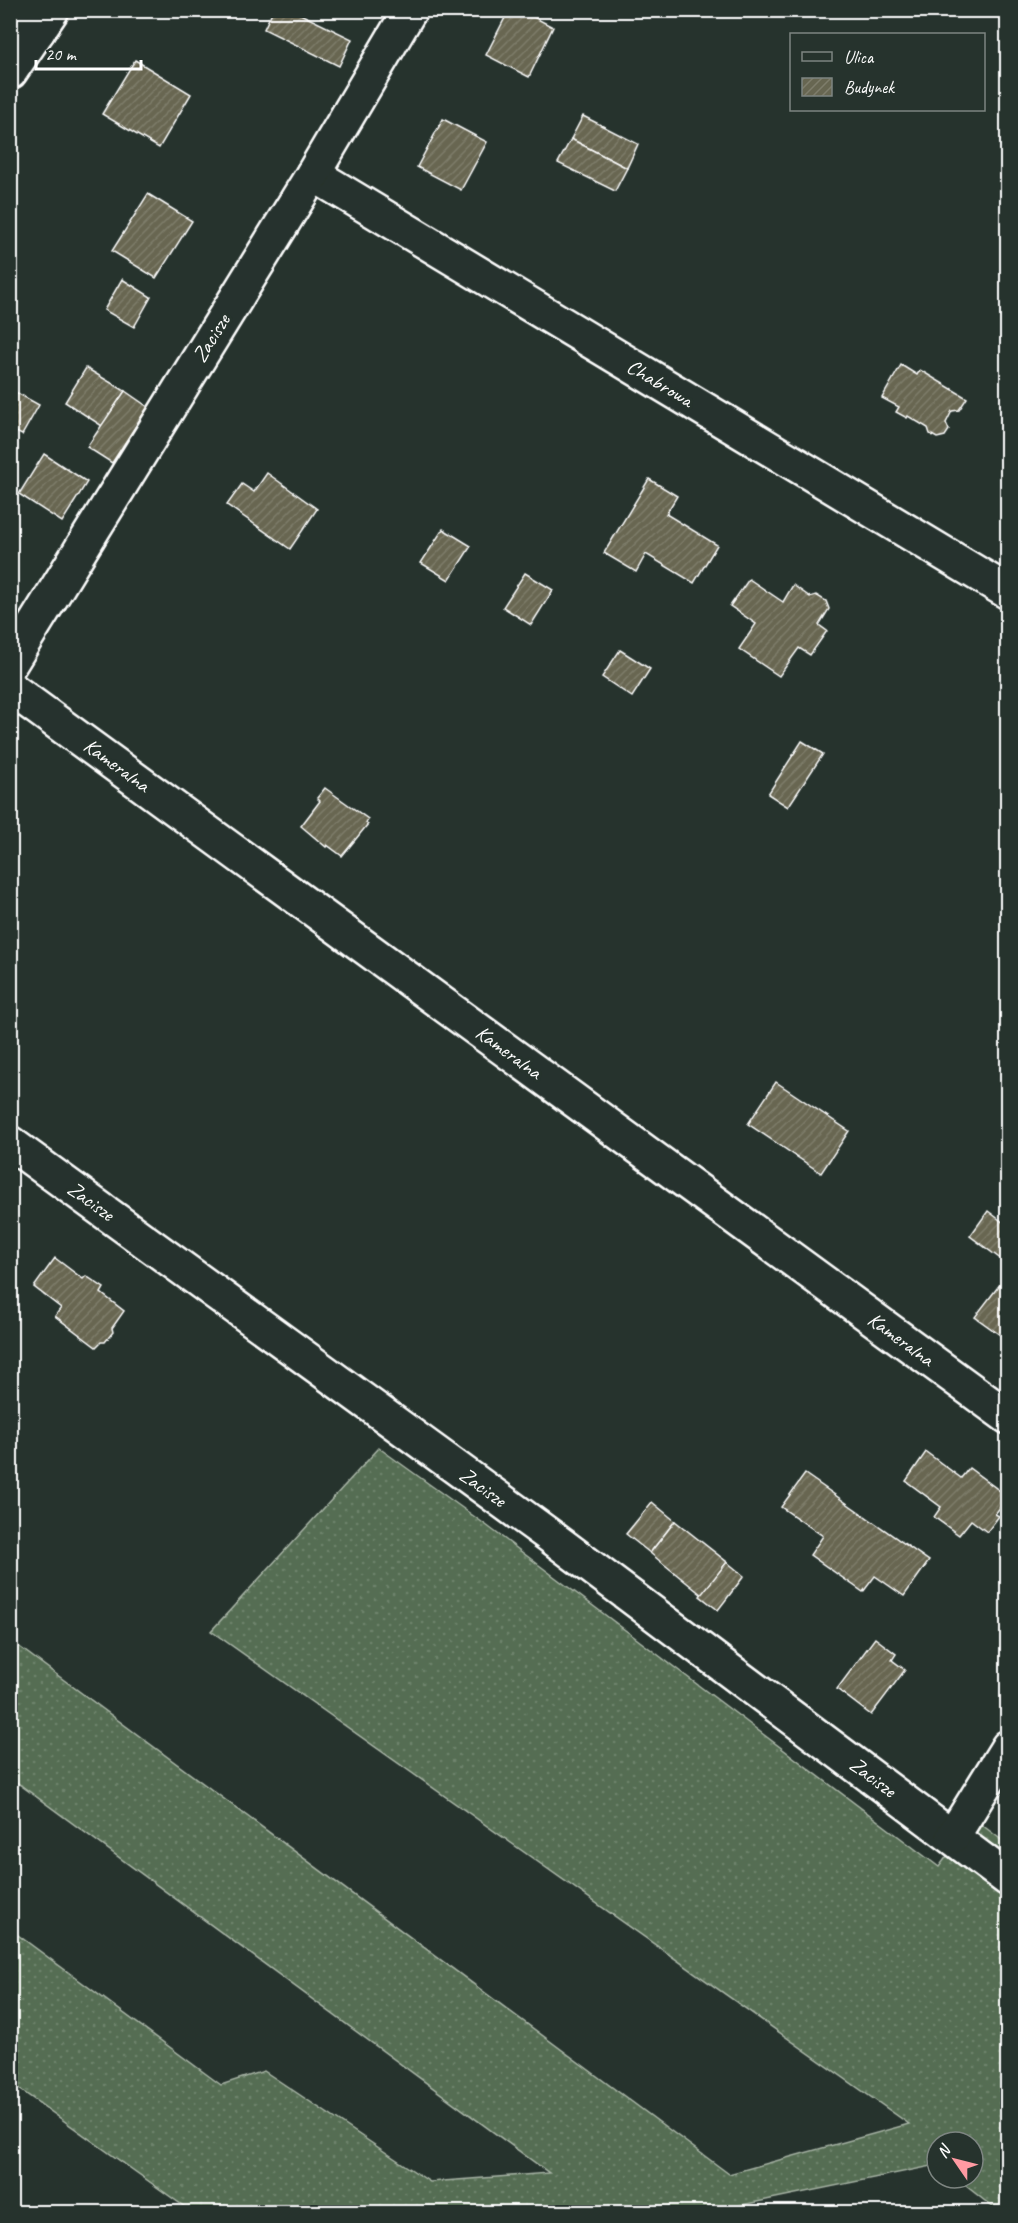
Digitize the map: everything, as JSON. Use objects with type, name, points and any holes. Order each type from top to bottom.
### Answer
[{"type":"street","name":"Zacisze","points":[[10,664],[313,174],[410,10]]},
{"type":"street","points":[[10,13],[45,21],[10,72]]},
{"type":"street","name":"Chabrowa","points":[[313,174],[1008,592]]},
{"type":"street","name":"Kameralna","points":[[10,688],[1008,1417]]},
{"type":"street","name":"Zacisze","points":[[10,1143],[546,1533],[953,1836],[1008,1880]]},
{"type":"street","points":[[953,1836],[1008,1748]]},
{"type":"green space","points":[[379,1448],[486,1525],[939,1867],[974,1819],[1007,1844],[1007,2212],[999,2212],[971,2190],[985,2190],[985,2130],[925,2130],[925,2167],[708,2212],[192,2212],[11,2083],[11,1930],[221,2085],[264,2071],[430,2182],[549,2173],[11,1778],[10,1640],[729,2174],[909,2124],[211,1631]]},
{"type":"building","points":[[273,10],[292,10],[352,39],[339,66],[264,29]]},
{"type":"building","points":[[509,10],[520,10],[553,27],[529,77],[486,55]]},
{"type":"building","points":[[135,60],[191,94],[159,148],[102,114]]},
{"type":"building","points":[[583,116],[638,144],[627,168],[571,139]]},
{"type":"building","points":[[443,119],[487,142],[461,190],[417,167]]},
{"type":"building","points":[[571,139],[627,168],[615,191],[558,163]]},
{"type":"building","points":[[148,194],[192,221],[156,278],[112,251]]},
{"type":"building","points":[[122,279],[151,297],[134,327],[104,310]]},
{"type":"building","points":[[901,365],[917,375],[920,370],[967,398],[959,410],[952,411],[946,423],[949,430],[945,436],[937,438],[930,434],[928,428],[896,412],[899,407],[882,398]]},
{"type":"building","points":[[86,368],[125,391],[102,426],[65,402]]},
{"type":"building","points":[[10,389],[39,405],[22,435],[10,429]]},
{"type":"building","points":[[125,391],[148,407],[112,463],[87,447]]},
{"type":"building","points":[[44,454],[87,482],[62,522],[19,494]]},
{"type":"building","points":[[267,473],[317,509],[290,549],[227,505],[242,484],[254,492]]},
{"type":"building","points":[[649,479],[677,496],[666,514],[717,545],[694,583],[646,554],[636,572],[604,553]]},
{"type":"building","points":[[443,529],[471,546],[449,580],[421,563]]},
{"type":"building","points":[[525,573],[553,590],[531,625],[503,607]]},
{"type":"building","points":[[749,579],[783,602],[793,585],[810,597],[816,595],[826,601],[829,609],[819,625],[827,631],[810,655],[799,648],[779,676],[739,649],[756,624],[730,606]]},
{"type":"building","points":[[620,650],[650,669],[632,697],[602,677]]},
{"type":"building","points":[[802,741],[823,754],[788,807],[768,794]]},
{"type":"building","points":[[325,788],[368,819],[366,823],[368,824],[342,856],[327,845],[326,847],[301,826],[320,801],[317,798]]},
{"type":"building","points":[[776,1082],[849,1131],[821,1173],[748,1124]]},
{"type":"building","points":[[988,1211],[1008,1226],[1008,1252],[1002,1260],[970,1236]]},
{"type":"building","points":[[55,1258],[83,1279],[86,1276],[104,1288],[101,1293],[124,1311],[112,1328],[113,1332],[105,1342],[101,1342],[96,1347],[55,1316],[61,1308],[34,1287]]},
{"type":"building","points":[[1001,1283],[1008,1287],[1008,1332],[1003,1337],[975,1317]]},
{"type":"building","points":[[926,1452],[961,1478],[969,1468],[1008,1497],[995,1514],[999,1516],[987,1532],[971,1520],[959,1535],[934,1517],[941,1507],[906,1481]]},
{"type":"building","points":[[805,1474],[929,1561],[904,1596],[875,1576],[863,1592],[810,1555],[823,1536],[781,1507]]},
{"type":"building","points":[[652,1502],[675,1521],[650,1553],[626,1534]]},
{"type":"building","points":[[675,1521],[727,1562],[702,1595],[650,1553]]},
{"type":"building","points":[[727,1562],[744,1576],[718,1610],[700,1596]]},
{"type":"building","points":[[875,1638],[896,1654],[892,1660],[905,1670],[871,1715],[837,1689]]}]
